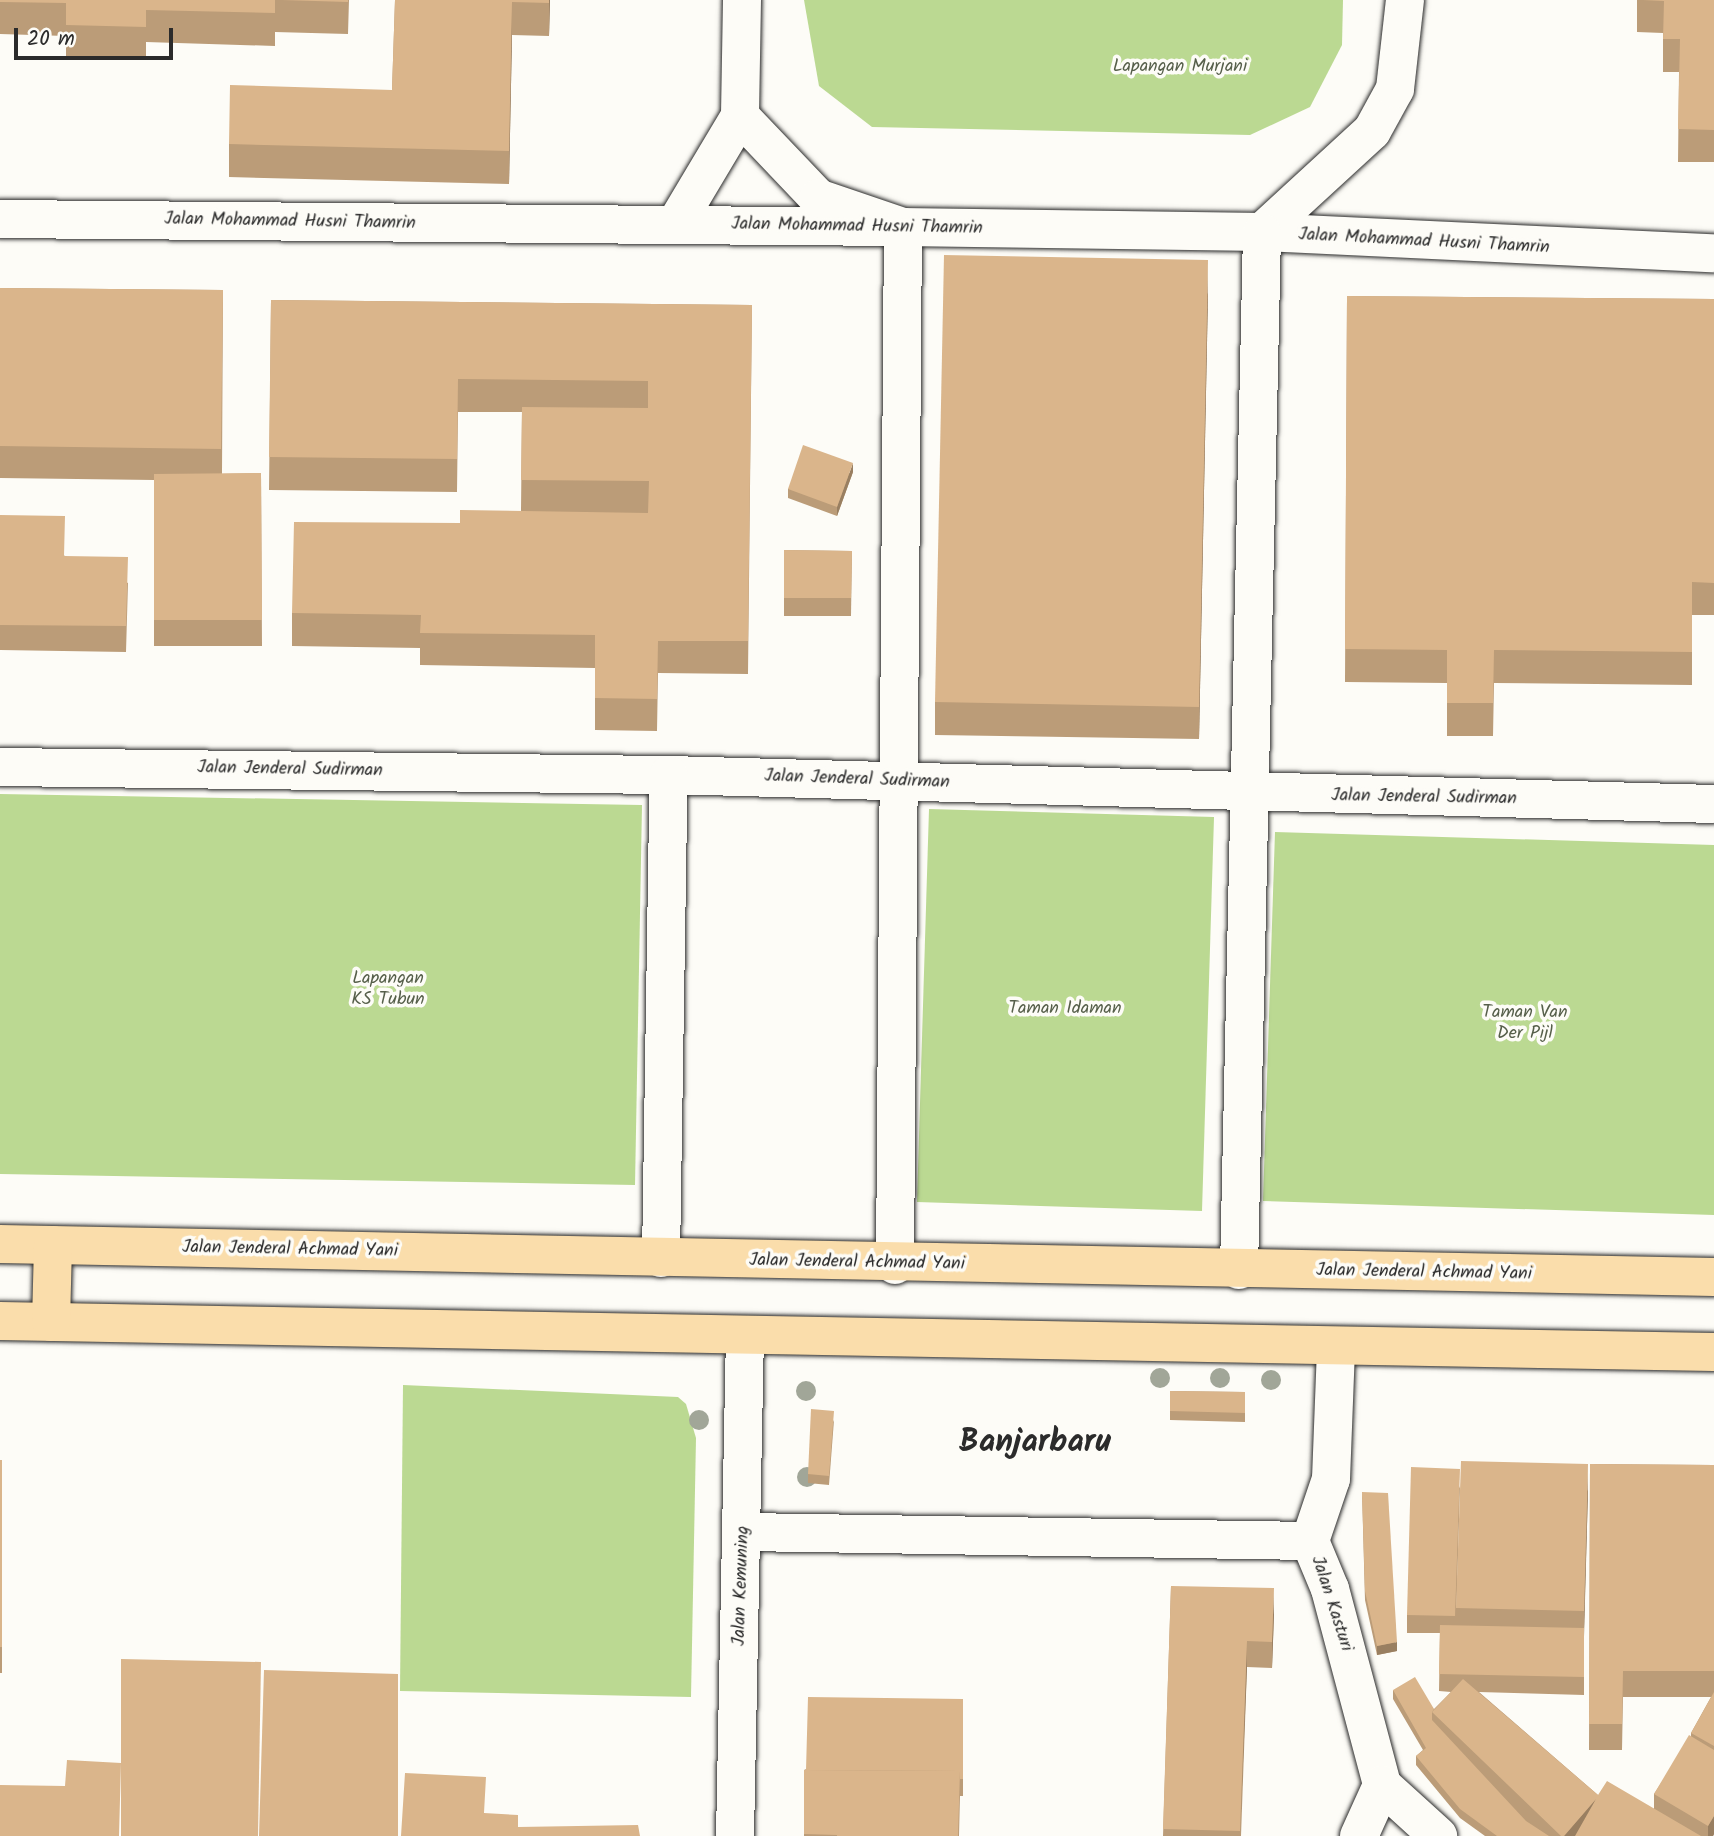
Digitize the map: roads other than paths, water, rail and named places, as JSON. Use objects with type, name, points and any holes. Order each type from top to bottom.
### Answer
[{"type":"highway","name":"Jalan Jenderal Achmad Yani","points":[[0,1244],[895,1265],[1714,1278]]},
{"type":"highway","points":[[51,1322],[52,1245]]},
{"type":"highway","points":[[0,1321],[1714,1352]]},
{"type":"street","points":[[675,225],[740,116],[742,0]]},
{"type":"street","points":[[1239,1270],[1253,795],[1262,232],[1372,131],[1395,89],[1405,0]]},
{"type":"street","points":[[740,116],[818,198],[903,227],[895,780],[895,1265]]},
{"type":"street","name":"Jalan Mohammad Husni Thamrin","points":[[0,219],[1262,232],[1714,253]]},
{"type":"street","name":"Jalan Jenderal Sudirman","points":[[0,767],[669,775],[895,780],[1253,795],[1714,804]]},
{"type":"street","points":[[661,1258],[669,775]]},
{"type":"street","name":"Jalan Kemuning","points":[[735,1836],[744,1532],[745,1335]]},
{"type":"street","name":"Jalan Kasturi","points":[[1336,1346],[1331,1479],[1310,1541],[1330,1589],[1382,1785]]},
{"type":"street","points":[[744,1532],[1310,1541]]},
{"type":"street","points":[[1359,1836],[1382,1785],[1438,1836]]},
{"type":"district","name":"Banjarbaru","points":[[1035,1443]]},
{"type":"park label","name":"Lapangan Murjani","points":[[1180,67]]},
{"type":"park label","name":"Lapangan KS Tubun","points":[[388,990]]},
{"type":"park label","name":"Taman Idaman","points":[[1065,1009]]},
{"type":"park label","name":"Taman Van Der Pijl","points":[[1525,1024]]}]
